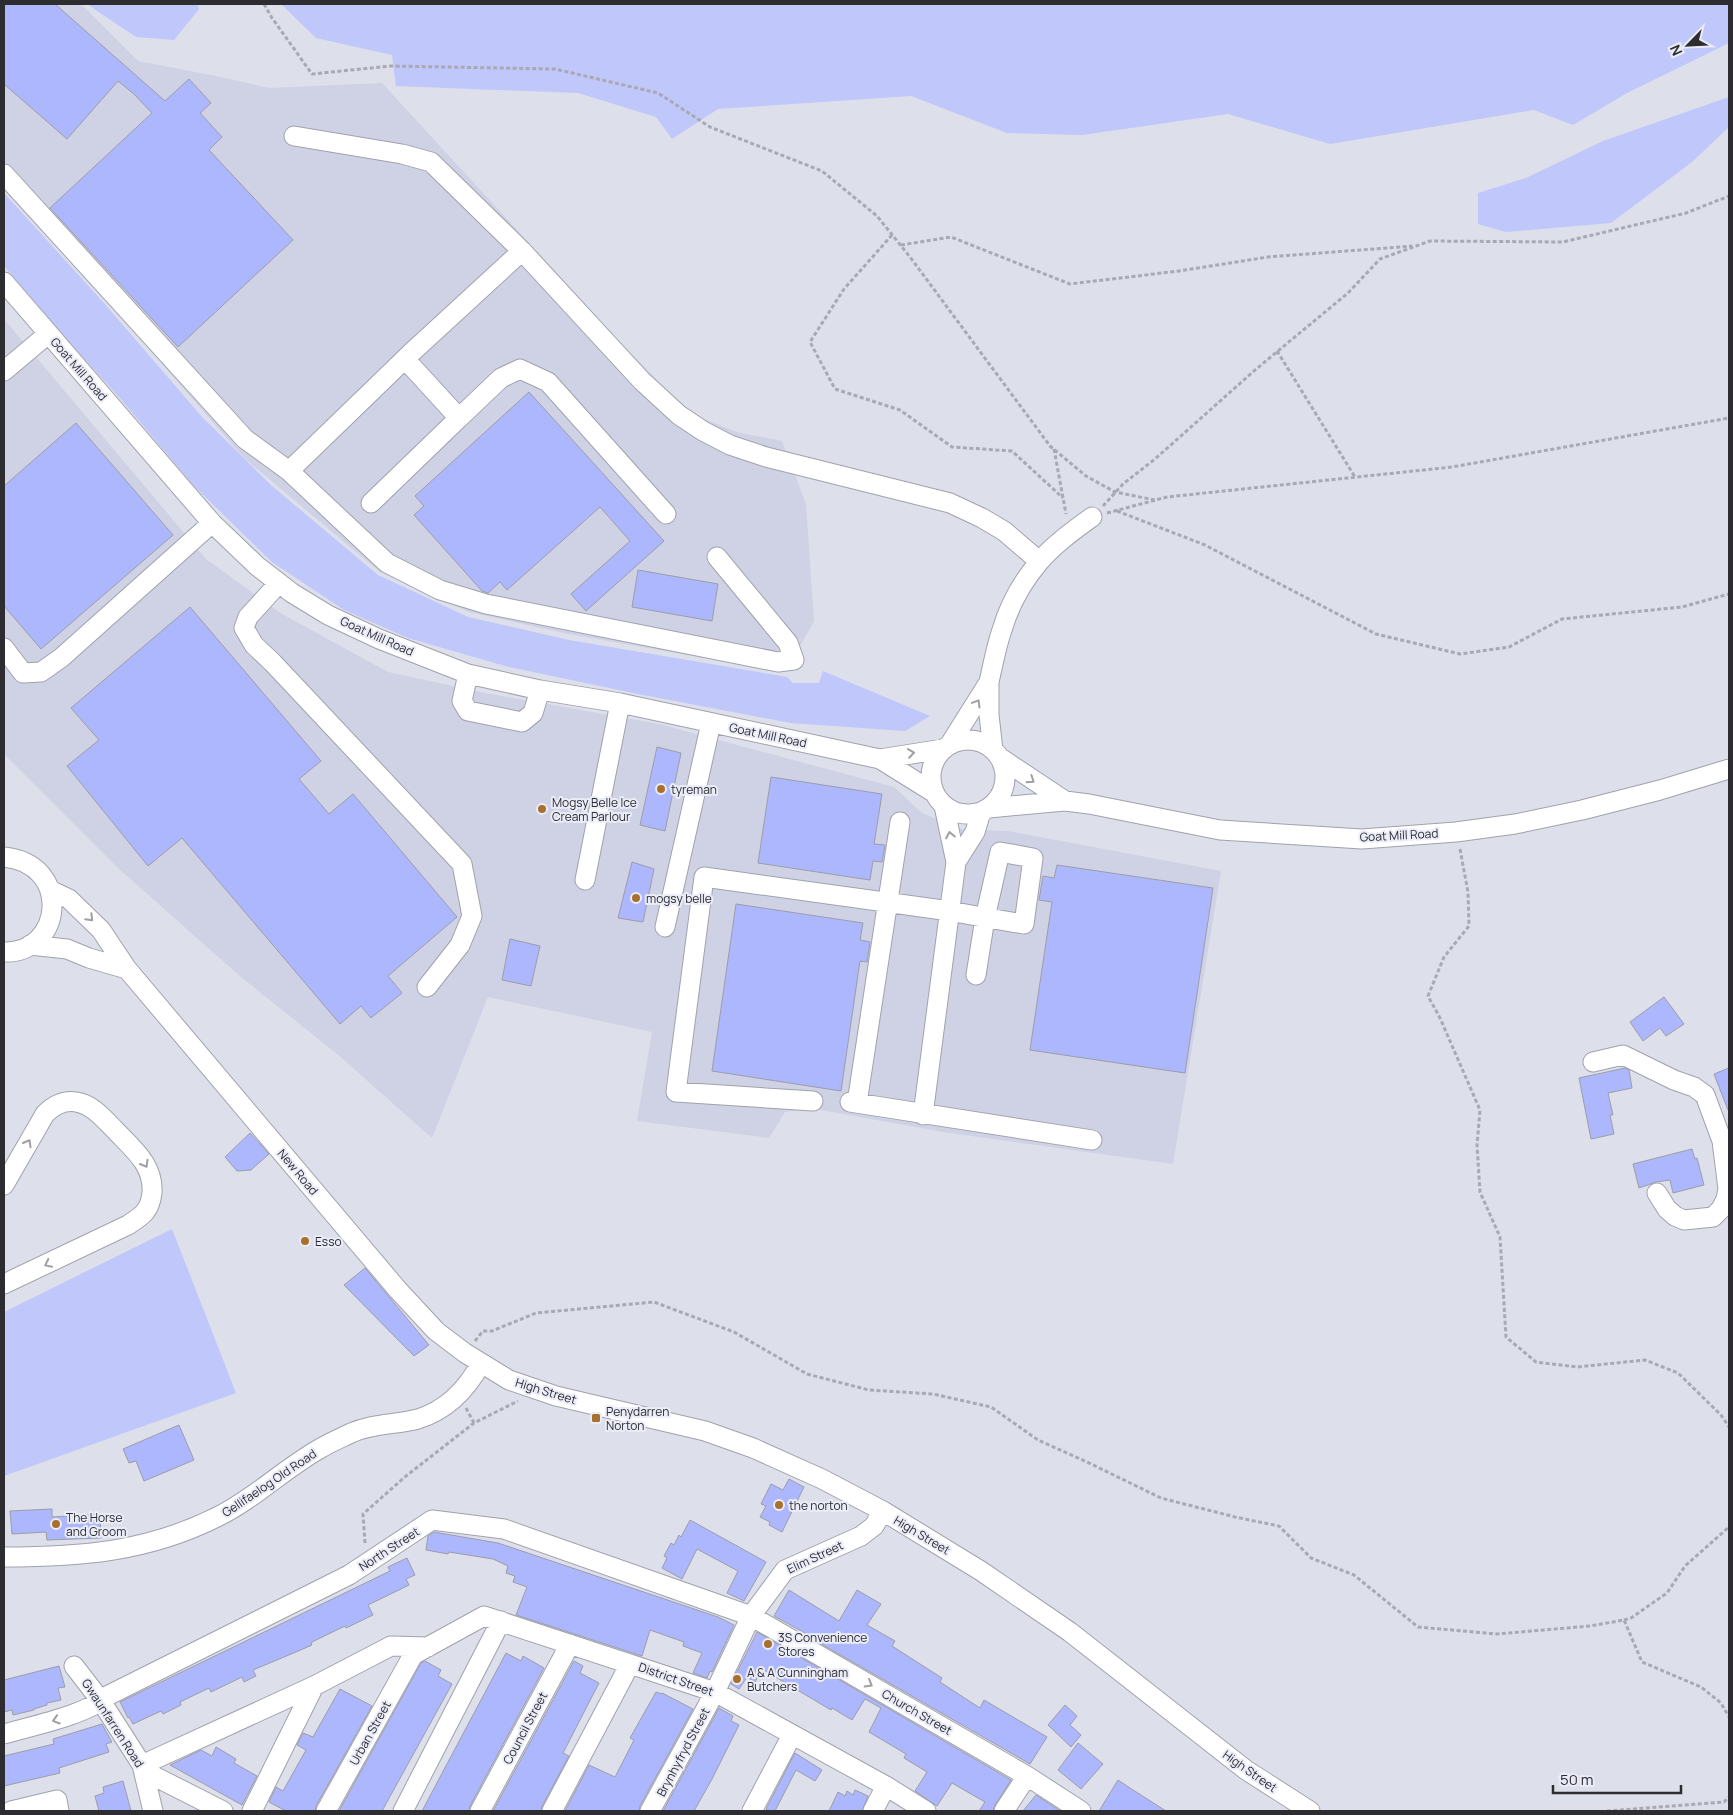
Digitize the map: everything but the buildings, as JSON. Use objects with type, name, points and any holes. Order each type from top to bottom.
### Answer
[{"type":"street","points":[[294,136],[402,154],[431,162],[522,251],[642,381],[679,415],[703,431],[730,445],[766,457],[950,502],[1004,531],[1039,561]]},
{"type":"street","points":[[4,174],[245,439],[289,471],[388,563],[440,590],[486,604],[778,662],[794,660],[788,643],[717,557]]},
{"type":"street","points":[[289,471],[405,359],[522,251]]},
{"type":"street","name":"Goat Mill Road","points":[[4,282],[212,523],[256,566],[328,615],[379,639],[468,674],[540,690],[620,703],[880,759],[939,799]]},
{"type":"street","points":[[4,371],[48,334]]},
{"type":"street","points":[[405,359],[459,418]]},
{"type":"street","points":[[371,503],[501,378],[520,369],[548,382],[666,514]]},
{"type":"street","points":[[996,754],[989,715],[989,682],[1002,629],[1014,600],[1039,561],[1069,534],[1092,517]]},
{"type":"street","points":[[4,648],[23,673],[41,672],[61,658],[212,523]]},
{"type":"street","points":[[279,583],[248,617],[244,628],[254,645],[274,663],[462,864],[472,916],[460,945],[427,987]]},
{"type":"street","points":[[468,674],[462,701],[468,711],[522,722],[533,713],[540,690]]},
{"type":"street","points":[[923,1114],[956,862],[939,799],[930,783],[932,764],[989,682]]},
{"type":"street","points":[[585,880],[620,703]]},
{"type":"street","points":[[665,927],[711,723]]},
{"type":"street","points":[[946,746],[968,739],[986,744],[996,754],[1003,766],[1004,784],[1001,793],[985,810],[975,832],[956,862]]},
{"type":"street","name":"Goat Mill Road","points":[[880,759],[946,746]]},
{"type":"street","name":"Goat Mill Road","points":[[996,754],[1043,788],[1065,801]]},
{"type":"street","name":"Goat Mill Road","points":[[985,810],[1065,801],[1220,830],[1362,839],[1456,832],[1515,824],[1582,810],[1729,770]]},
{"type":"street","points":[[939,799],[953,811],[962,814],[985,810]]},
{"type":"street","points":[[900,822],[854,1103],[1092,1140]]},
{"type":"street","points":[[4,857],[16,858],[32,866],[45,879],[50,890],[52,903],[47,927],[40,937],[30,945],[19,950],[4,952]]},
{"type":"street","points":[[813,1101],[676,1092],[704,877],[950,911],[985,918],[976,975]]},
{"type":"street","name":"New Road","points":[[50,890],[69,899],[95,923],[127,969],[398,1290],[436,1331],[481,1363]]},
{"type":"street","points":[[30,945],[67,949],[89,958],[127,969]]},
{"type":"street","points":[[1592,1062],[1623,1055],[1674,1080],[1694,1087],[1705,1095],[1725,1140],[1728,1189],[1726,1199],[1721,1209],[1713,1217],[1684,1220],[1675,1216],[1667,1209],[1657,1193]]},
{"type":"street","points":[[4,1185],[45,1114],[52,1107],[74,1101],[85,1104],[103,1119],[140,1156],[148,1166],[152,1179],[151,1204],[142,1216],[120,1229],[4,1284]]},
{"type":"street","name":"High Street","points":[[481,1363],[509,1380],[556,1396],[705,1431],[753,1448],[822,1479],[883,1511],[981,1571],[1070,1632],[1246,1770],[1310,1811]]},
{"type":"street","name":"Gellifaelog Old Road","points":[[4,1557],[61,1557],[98,1553],[146,1544],[191,1528],[218,1517],[328,1444],[358,1430],[381,1424],[418,1419],[444,1407],[459,1394],[481,1363]]},
{"type":"street","name":"Elim Street","points":[[715,1692],[751,1616],[785,1570],[861,1536],[874,1526],[883,1511]]},
{"type":"street","name":"North Street","points":[[4,1734],[60,1719],[101,1701],[106,1696],[348,1575],[432,1520],[504,1529],[751,1616]]},
{"type":"street","name":"District Street","points":[[420,1651],[484,1616],[501,1621],[715,1692],[886,1786],[926,1811]]},
{"type":"street","name":"Church Street","points":[[751,1616],[1027,1776],[1082,1811]]},
{"type":"street","points":[[403,1811],[501,1621]]},
{"type":"street","name":"Council Street","points":[[480,1811],[570,1644]]},
{"type":"street","points":[[143,1768],[314,1686],[391,1646],[420,1651]]},
{"type":"street","name":"Urban Street","points":[[326,1811],[420,1651]]},
{"type":"street","points":[[552,1811],[630,1664]]},
{"type":"street","name":"Gwaunfarren Road","points":[[74,1666],[101,1701],[143,1768],[153,1811]]},
{"type":"street","points":[[252,1811],[314,1686]]},
{"type":"street","name":"Brynhyfryd Street","points":[[650,1811],[715,1692]]},
{"type":"street","points":[[752,1811],[792,1735]]},
{"type":"street","points":[[143,1768],[223,1811]]},
{"type":"street","points":[[1004,1811],[1027,1776]]},
{"type":"street","points":[[873,1811],[886,1786]]},
{"type":"street","points":[[11,1811],[57,1800],[59,1811]]},
{"type":"path","points":[[264,4],[312,74],[391,66],[555,69],[658,93],[710,127],[822,171],[878,216],[1054,449],[1086,476],[1115,492],[1155,500]]},
{"type":"path","points":[[1092,517],[1115,492],[1277,351],[1348,293],[1380,259],[1430,241],[1562,242],[1686,213],[1729,196]]},
{"type":"path","points":[[892,235],[844,289],[810,342],[835,389],[900,410],[952,447],[1012,451],[1063,498]]},
{"type":"path","points":[[900,245],[951,236],[1070,284],[1179,271],[1268,257],[1417,246]]},
{"type":"path","points":[[1277,351],[1355,477]]},
{"type":"path","points":[[1092,517],[1167,497],[1452,466],[1729,418]]},
{"type":"path","points":[[1054,449],[1069,534]]},
{"type":"path","points":[[1117,511],[1205,545],[1376,634],[1460,654],[1509,648],[1562,619],[1682,607],[1729,594]]},
{"type":"path","points":[[1456,832],[1468,892],[1469,926],[1444,957],[1428,996],[1440,1018],[1480,1110],[1477,1145],[1480,1192],[1500,1237],[1506,1338],[1536,1362],[1577,1367],[1645,1360],[1678,1373],[1728,1422],[1729,1427]]},
{"type":"path","points":[[465,1352],[483,1331],[492,1331],[536,1313],[654,1302],[734,1332],[806,1374],[869,1390],[934,1394],[991,1407],[1038,1440],[1161,1498],[1279,1526],[1311,1558],[1354,1575],[1418,1627],[1497,1634],[1590,1626],[1631,1618],[1667,1593],[1685,1566],[1729,1528]]},
{"type":"path","points":[[366,1564],[364,1514],[406,1476],[474,1423],[540,1390]]},
{"type":"path","points":[[1624,1620],[1642,1662],[1701,1687],[1721,1704],[1729,1717]]},
{"type":"path","points":[[1606,1811],[1724,1802],[1729,1797]]},
{"type":"shaded area","points":[[4,4],[81,4],[138,61],[269,88],[382,83],[619,341],[689,413],[737,432],[782,441],[806,504],[814,621],[786,672],[568,634],[469,612],[380,572],[243,457],[110,304],[4,187]]},
{"type":"shaded area","points":[[88,4],[198,4],[199,9],[174,40],[136,37]]},
{"type":"shaded area","points":[[281,4],[1729,4],[1729,43],[1627,93],[1573,125],[1534,110],[1330,144],[1228,114],[1082,135],[1007,133],[911,96],[718,109],[672,139],[656,117],[578,93],[396,86],[392,55],[316,38]]},
{"type":"shaded area","points":[[1729,97],[1729,127],[1692,162],[1611,223],[1506,232],[1478,224],[1478,193],[1526,178],[1603,141]]},
{"type":"shaded area","points":[[4,193],[103,302],[203,418],[272,486],[378,575],[468,617],[569,640],[787,677],[793,683],[819,683],[823,671],[930,716],[905,731],[791,723],[505,666],[408,638],[344,610],[272,562],[194,486],[4,266]]},
{"type":"shaded area","points":[[4,319],[206,559],[282,614],[388,672],[485,693],[659,724],[894,787],[922,813],[960,829],[1008,831],[1221,871],[1173,1164],[943,1132],[810,1108],[785,1112],[769,1138],[637,1121],[652,1032],[488,997],[432,1138],[337,1054],[241,977],[119,869],[4,754]]},
{"type":"shaded area","points":[[172,1229],[236,1393],[4,1476],[4,1312]]},
{"type":"place","name":"tyreman","points":[[661,789]]},
{"type":"place","name":"Mogsy Belle Ice Cream Parlour","points":[[542,809]]},
{"type":"place","name":"mogsy belle","points":[[636,898]]},
{"type":"place","name":"Esso","points":[[305,1241]]},
{"type":"place","name":"Penydarren Norton","points":[[596,1418]]},
{"type":"place","name":"the norton","points":[[779,1505]]},
{"type":"place","name":"The Horse and Groom","points":[[56,1524]]},
{"type":"place","name":"3S Convenience Stores","points":[[768,1644]]},
{"type":"place","name":"A & A Cunningham Butchers","points":[[737,1679]]}]
